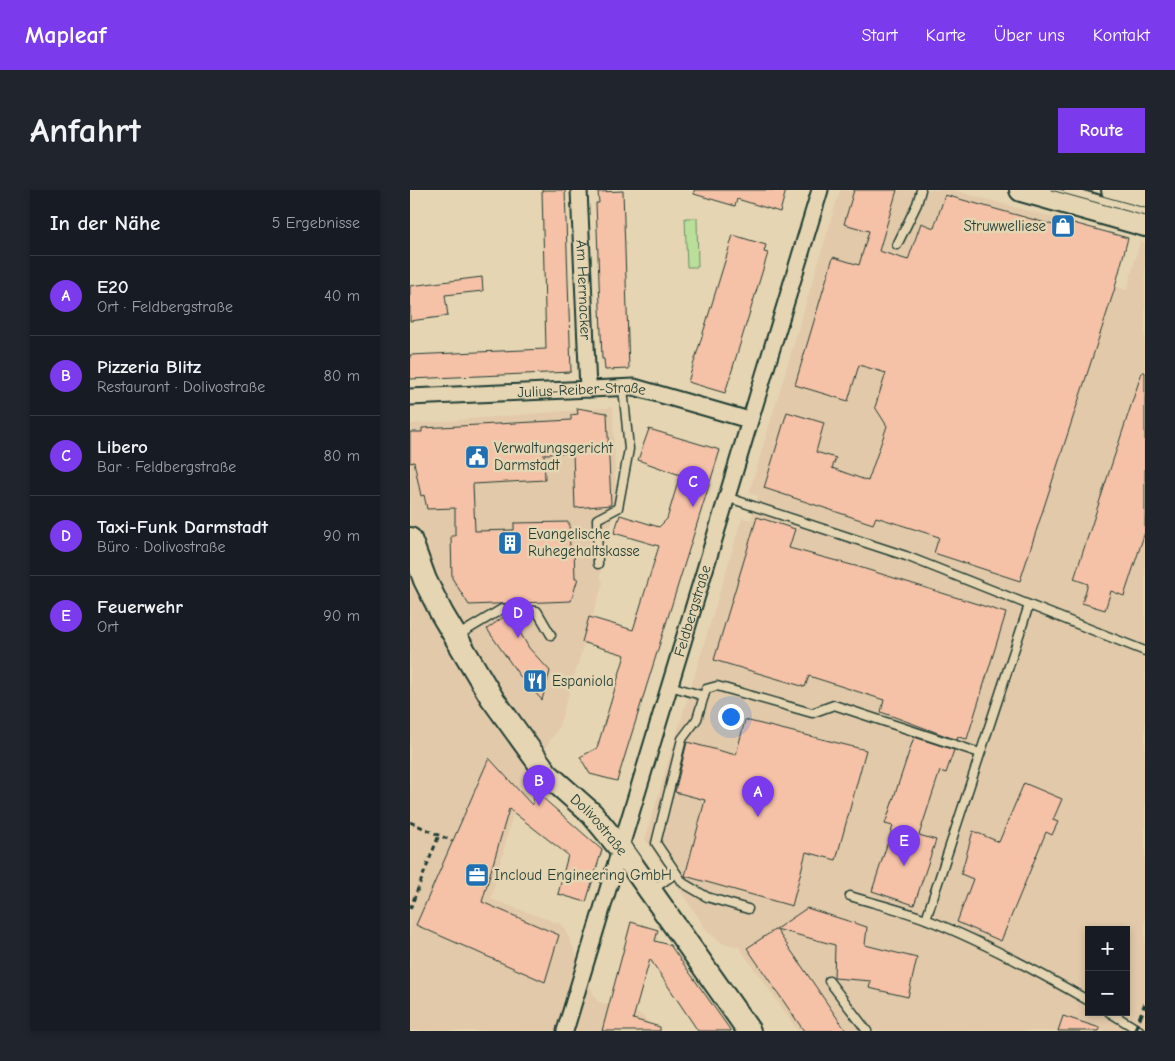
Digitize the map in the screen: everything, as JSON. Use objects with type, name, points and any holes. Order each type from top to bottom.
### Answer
[{"type":"street","name":"Am Herrnacker","points":[[579,190],[588,389]]},
{"type":"street","name":"Feldbergstraße","points":[[565,1031],[820,190]]},
{"type":"street","points":[[1021,190],[1145,225]]},
{"type":"street","points":[[1113,190],[1145,199]]},
{"type":"street","name":"Julius-Reiber-Straße","points":[[410,397],[634,387],[749,420]]},
{"type":"street","name":"Dolivostraße","points":[[410,539],[425,580],[455,637],[492,698],[547,774],[592,814],[620,848],[652,890],[748,1031]]},
{"type":"lane","points":[[897,245],[917,204],[921,190]]},
{"type":"lane","points":[[1068,190],[1145,212]]},
{"type":"lane","points":[[598,564],[597,519],[618,508],[629,449],[623,388]]},
{"type":"lane","points":[[726,497],[906,556],[1145,651]]},
{"type":"lane","points":[[926,919],[1029,605]]},
{"type":"lane","points":[[455,637],[502,609],[537,611],[551,635]]},
{"type":"lane","points":[[670,686],[704,696]]},
{"type":"lane","points":[[748,908],[707,897],[683,883],[656,843],[682,739],[697,719],[706,689],[718,686],[812,713],[834,705],[980,754]]},
{"type":"lane","points":[[652,890],[676,873]]},
{"type":"lane","points":[[850,896],[926,919],[968,936],[1041,973],[1085,999]]},
{"type":"lane","points":[[829,981],[867,1031]]},
{"type":"lane","points":[[1116,1016],[1140,1031]]},
{"type":"path","points":[[410,822],[452,841]]},
{"type":"path","points":[[410,908],[438,835]]},
{"type":"shaded area","points":[[840,190],[953,190],[1055,218],[1042,266],[1127,290],[1140,241],[1145,243],[1145,1031],[798,1031],[739,947],[722,943],[708,932],[645,839],[742,518],[751,520],[758,496],[749,493]]},
{"type":"shaded area","points":[[613,407],[616,504],[600,576],[603,582],[558,729],[520,787],[491,899],[563,925],[597,1001],[642,1015],[655,1031],[410,1031],[410,424]]},
{"type":"green space","points":[[685,218],[697,218],[698,267],[687,267]]},
{"type":"building","points":[[542,190],[565,190],[571,372],[410,379],[410,355],[546,349]]},
{"type":"building","points":[[694,190],[786,190],[780,212],[737,199],[735,206],[694,194]]},
{"type":"building","points":[[854,190],[897,190],[879,251],[908,260],[921,223],[934,228],[945,195],[1053,225],[1055,218],[1128,238],[1114,291],[1020,581],[934,553],[939,537],[876,517],[873,524],[764,488],[787,412],[824,423],[816,452],[836,458],[832,468],[868,481],[887,426],[875,407],[886,373],[859,365],[848,401],[795,385],[833,257],[859,265],[869,231],[844,224]]},
{"type":"building","points":[[623,191],[629,369],[605,370],[604,359],[602,359],[596,203],[599,203],[598,192]]},
{"type":"building","points":[[733,235],[766,245],[764,252],[768,253],[725,393],[688,382]]},
{"type":"building","points":[[482,277],[483,291],[445,295],[448,316],[410,321],[410,286]]},
{"type":"building","points":[[1142,372],[1145,372],[1145,532],[1124,596],[1111,591],[1105,610],[1082,603],[1088,584],[1074,579]]},
{"type":"building","points":[[577,408],[607,413],[611,505],[575,508],[573,453],[544,454],[545,480],[473,484],[475,531],[514,530],[514,523],[569,522],[570,550],[574,550],[575,578],[578,578],[571,601],[469,605],[452,578],[451,536],[455,536],[455,508],[427,509],[424,495],[421,496],[414,462],[410,463],[410,432],[422,432],[422,428],[571,420],[571,415],[578,414]]},
{"type":"building","points":[[649,429],[720,450],[617,781],[590,774],[580,757],[597,748],[625,655],[582,642],[589,617],[633,630],[659,546],[614,533],[620,515],[659,527],[667,519],[680,475],[638,460]]},
{"type":"building","points":[[757,517],[795,529],[789,548],[859,567],[1006,613],[967,739],[958,737],[957,740],[881,712],[884,700],[809,676],[805,687],[714,660]]},
{"type":"building","points":[[506,615],[510,615],[529,648],[550,671],[542,700],[519,675],[487,629]]},
{"type":"building","points":[[745,720],[866,750],[836,860],[806,852],[792,906],[685,876],[705,800],[675,792],[687,742],[736,755]]},
{"type":"building","points":[[914,737],[954,750],[946,773],[940,771],[919,835],[936,840],[914,905],[872,891],[893,826],[885,824]]},
{"type":"building","points":[[489,758],[532,805],[535,791],[602,850],[586,902],[558,894],[568,855],[509,809],[482,902],[559,935],[545,982],[416,925]]},
{"type":"building","points":[[1024,783],[1062,799],[1053,820],[1058,822],[1052,835],[1046,832],[1001,941],[957,922],[973,879],[961,874],[973,831],[999,842]]},
{"type":"building","points":[[807,908],[867,927],[865,945],[917,958],[908,997],[869,988],[871,981],[834,978],[835,945],[776,929]]},
{"type":"building","points":[[631,922],[658,930],[655,941],[670,945],[731,1031],[698,1031],[650,959],[633,1019],[660,1027],[660,1031],[602,1031]]},
{"type":"building","points":[[776,929],[846,1031],[804,1031],[747,948]]},
{"type":"building","points":[[1063,1016],[1100,1028],[1099,1031],[1058,1031]]},
{"type":"tram line","points":[[1051,190],[1145,216]]},
{"type":"tram line","points":[[1081,190],[1145,208]]},
{"type":"railway","points":[[1135,1031],[1145,1004]]},
{"type":"place","name":"Struwwelliese","points":[[1063,226]]},
{"type":"place","name":"Verwaltungsgericht Darmstadt","points":[[477,457]]},
{"type":"place","name":"Libero","points":[[693,507]]},
{"type":"place","name":"Evangelische Ruhegehaltskasse","points":[[510,543]]},
{"type":"place","name":"Taxi-Funk Darmstadt","points":[[518,638]]},
{"type":"place","name":"Espaniola","points":[[535,681]]},
{"type":"place","name":"Pizzeria Blitz","points":[[539,806]]},
{"type":"place","name":"E20","points":[[758,817]]},
{"type":"place","name":"Feuerwehr","points":[[904,866]]},
{"type":"place","name":"Incloud Engineering GmbH","points":[[477,875]]}]
